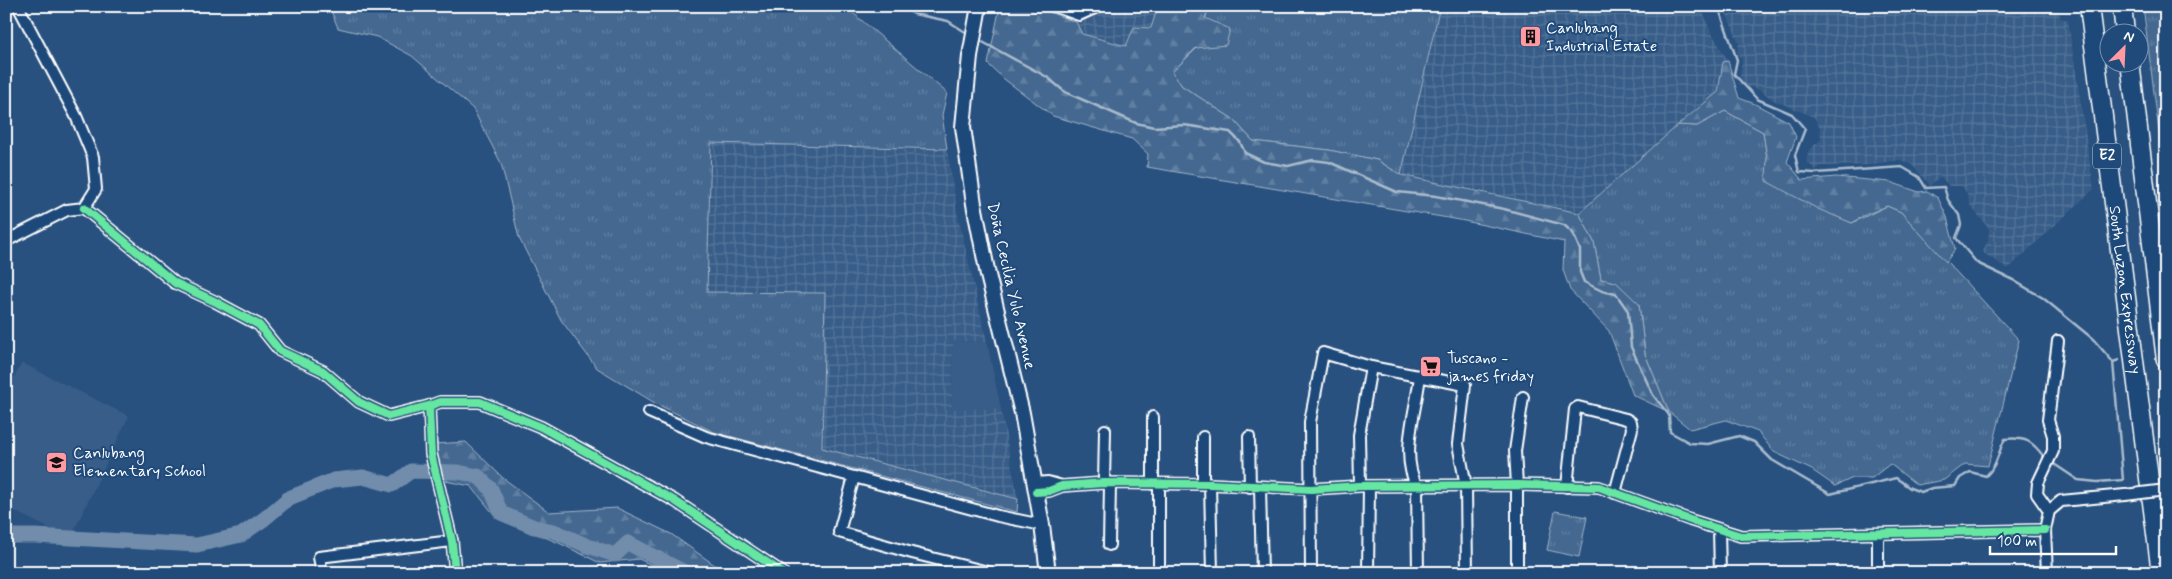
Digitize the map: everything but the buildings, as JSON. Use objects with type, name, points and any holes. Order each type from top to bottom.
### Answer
[{"type":"highway","name":"South Luzon Expressway","points":[[2089,6],[2161,573]]},
{"type":"highway","points":[[2122,6],[2124,22]]},
{"type":"highway","name":"South Luzon Expressway","points":[[2131,72],[2166,360]]},
{"type":"main road","name":"Doña Cecilia Yulo Avenue","points":[[979,10],[970,56],[963,127],[974,204],[988,275],[1022,413],[1036,488],[1048,573]]},
{"type":"street","points":[[18,6],[76,116],[93,157],[96,188],[84,208]]},
{"type":"street","points":[[1054,6],[1079,15],[1099,6]]},
{"type":"street","points":[[6,241],[53,216],[68,210],[84,208],[146,262],[174,283],[214,301],[259,326],[280,352],[323,371],[359,402],[389,416],[440,402],[480,402],[541,427],[675,500],[783,573]]},
{"type":"street","points":[[2047,573],[2045,530],[2048,511],[2037,494],[2038,483],[2053,451],[2053,436],[2048,420],[2058,341]]},
{"type":"street","points":[[1311,573],[1310,422],[1323,353],[1371,367],[1465,385],[1458,444],[1466,486],[1467,573]]},
{"type":"street","points":[[1368,573],[1364,486],[1359,435],[1371,367]]},
{"type":"street","points":[[1418,573],[1417,486],[1410,474],[1411,432],[1420,375]]},
{"type":"street","points":[[1517,573],[1517,484],[1514,451],[1523,397]]},
{"type":"street","points":[[429,406],[431,454],[435,478],[452,541],[455,573]]},
{"type":"street","points":[[1567,487],[1575,409],[1578,407],[1626,419],[1631,422],[1632,429],[1614,493]]},
{"type":"street","points":[[648,412],[706,437],[998,516],[1042,525]]},
{"type":"street","points":[[1152,417],[1159,573]]},
{"type":"street","points":[[1104,430],[1109,545]]},
{"type":"street","points":[[1202,437],[1207,484],[1212,573]]},
{"type":"street","points":[[1250,437],[1262,573]]},
{"type":"street","points":[[854,477],[839,532],[992,573]]},
{"type":"street","points":[[1036,488],[1048,482],[1062,486],[1107,483],[1207,484],[1310,489],[1364,486],[1517,484],[1599,487],[1719,530],[1741,536],[2045,530]]},
{"type":"street","points":[[2048,511],[2061,501],[2166,490]]},
{"type":"street","points":[[1719,530],[1720,573]]},
{"type":"street","points":[[1878,534],[1878,573]]},
{"type":"street","points":[[322,573],[319,557],[452,541]]},
{"type":"shaded area","points":[[1032,6],[1158,6],[1151,29],[1126,46],[1081,34],[1076,22]]},
{"type":"shaded area","points":[[1440,6],[1701,6],[1709,28],[1728,61],[1723,62],[1718,92],[1579,213],[1401,175]]},
{"type":"shaded area","points":[[1723,6],[2059,6],[2060,18],[2068,20],[2094,189],[2008,269],[1982,252],[1988,241],[1989,229],[1970,205],[1967,194],[1962,186],[1949,186],[1941,177],[1930,185],[1912,165],[1900,160],[1867,165],[1821,166],[1816,170],[1806,161],[1809,150],[1821,139],[1820,128],[1814,117],[1773,100],[1760,90],[1739,84],[1742,60],[1737,53],[1739,43]]},
{"type":"shaded area","points":[[711,143],[947,149],[958,216],[987,342],[953,341],[952,409],[1001,409],[1018,499],[822,448],[825,293],[707,293]]},
{"type":"shaded area","points":[[953,341],[987,342],[1001,409],[952,409]]},
{"type":"shaded area","name":"Canlubang Elementary School","points":[[22,363],[129,416],[70,539],[6,507],[6,391]]},
{"type":"green space","points":[[336,6],[839,6],[853,13],[947,93],[942,115],[947,149],[711,143],[707,292],[825,293],[822,448],[1018,499],[1017,512],[714,432],[655,403],[597,368],[561,320],[519,238],[501,163],[473,109],[412,56],[377,37],[338,28],[330,8]]},
{"type":"green space","points":[[1000,6],[1032,6],[1076,22],[1082,34],[1126,46],[1134,27],[1151,28],[1158,6],[1209,6],[1205,18],[1230,29],[1226,45],[1196,48],[1172,72],[1182,86],[1233,119],[1253,141],[1329,150],[1377,160],[1401,175],[1579,213],[1594,242],[1601,279],[1616,282],[1639,304],[1645,354],[1669,412],[1633,395],[1609,331],[1570,290],[1563,270],[1564,242],[1460,220],[1147,167],[1148,154],[1132,139],[1053,116],[1004,79],[988,64]]},
{"type":"green space","points":[[1209,6],[1440,6],[1401,175],[1377,160],[1329,150],[1253,141],[1233,119],[1182,86],[1172,72],[1197,48]]},
{"type":"green space","points":[[2143,6],[2166,6],[2166,180],[2150,61],[2150,22],[2145,22]]},
{"type":"green space","points":[[1728,61],[1739,98],[1755,104],[1789,122],[1796,137],[1787,162],[1802,180],[1836,177],[1890,182],[1919,192],[1927,191],[1938,198],[1947,217],[1955,249],[1946,262],[1901,212],[1887,206],[1865,215],[1852,223],[1818,209],[1766,181],[1767,158],[1763,132],[1725,111],[1697,126],[1678,125],[1718,92],[1723,62]]},
{"type":"green space","points":[[1725,111],[1763,132],[1767,158],[1767,181],[1852,223],[1887,206],[1901,212],[2019,340],[1988,466],[1965,464],[1944,480],[1917,485],[1890,464],[1872,478],[1853,478],[1835,486],[1812,470],[1774,452],[1758,432],[1726,420],[1690,429],[1669,412],[1645,354],[1639,304],[1601,279],[1594,242],[1579,213],[1678,125],[1697,126]]},
{"type":"green space","points":[[466,442],[503,478],[549,512],[617,508],[671,534],[726,573],[667,573],[639,559],[600,563],[559,543],[496,517],[471,486],[440,480],[434,444]]},
{"type":"green space","points":[[1555,511],[1587,517],[1579,557],[1547,550]]},
{"type":"waterway","points":[[898,6],[914,14],[948,21],[970,35]]},
{"type":"waterway","points":[[1718,6],[1737,60],[1734,74],[1757,99],[1792,114],[1805,129],[1795,155],[1799,172],[1816,173],[1902,167],[1919,177],[1926,188],[1944,187],[1948,200],[1959,215],[1961,225],[1956,238],[1977,263],[2013,280],[2043,298],[2093,339],[2113,362]]},
{"type":"waterway","points":[[977,39],[1047,77],[1065,92],[1136,123],[1154,127],[1184,125],[1230,132],[1240,142],[1245,153],[1264,162],[1288,166],[1313,160],[1329,162],[1397,192],[1436,196],[1504,209],[1564,225],[1573,233],[1580,250],[1580,272],[1584,282],[1602,291],[1616,294],[1628,311],[1631,347],[1653,395],[1669,415],[1670,432],[1690,443],[1708,444],[1739,436],[1754,442],[1772,460],[1830,494],[1896,478],[1910,488],[1921,492],[1932,488],[1955,486],[1960,478],[1970,472],[1986,476],[1995,463],[2005,439],[2028,441],[2044,457]]},
{"type":"waterway","points":[[2054,464],[2078,480],[2097,482],[2123,480],[2113,362],[2119,360]]},
{"type":"waterway","points":[[6,536],[197,545],[241,535],[289,498],[334,480],[363,477],[392,485],[411,471],[458,472],[478,476],[491,489],[501,513],[534,527],[554,531],[588,546],[615,555],[628,543],[686,573]]},
{"type":"cycle path","points":[[84,208],[175,283],[259,325],[280,351],[323,371],[359,402],[389,416],[429,406]]},
{"type":"cycle path","points":[[455,573],[452,541],[431,454],[429,406],[440,402],[480,402],[541,427],[675,501],[783,573]]},
{"type":"cycle path","points":[[1036,492],[1049,491],[1062,486],[1104,483],[1210,484],[1311,489],[1360,486],[1517,485],[1599,487],[1690,520],[1741,536],[2045,530]]},
{"type":"place","name":"Canlubang Industrial Estate","points":[[1530,37]]},
{"type":"place","name":"Tuscano - james friday","points":[[1431,367]]},
{"type":"place","name":"Canlubang Elementary School","points":[[57,462]]}]
